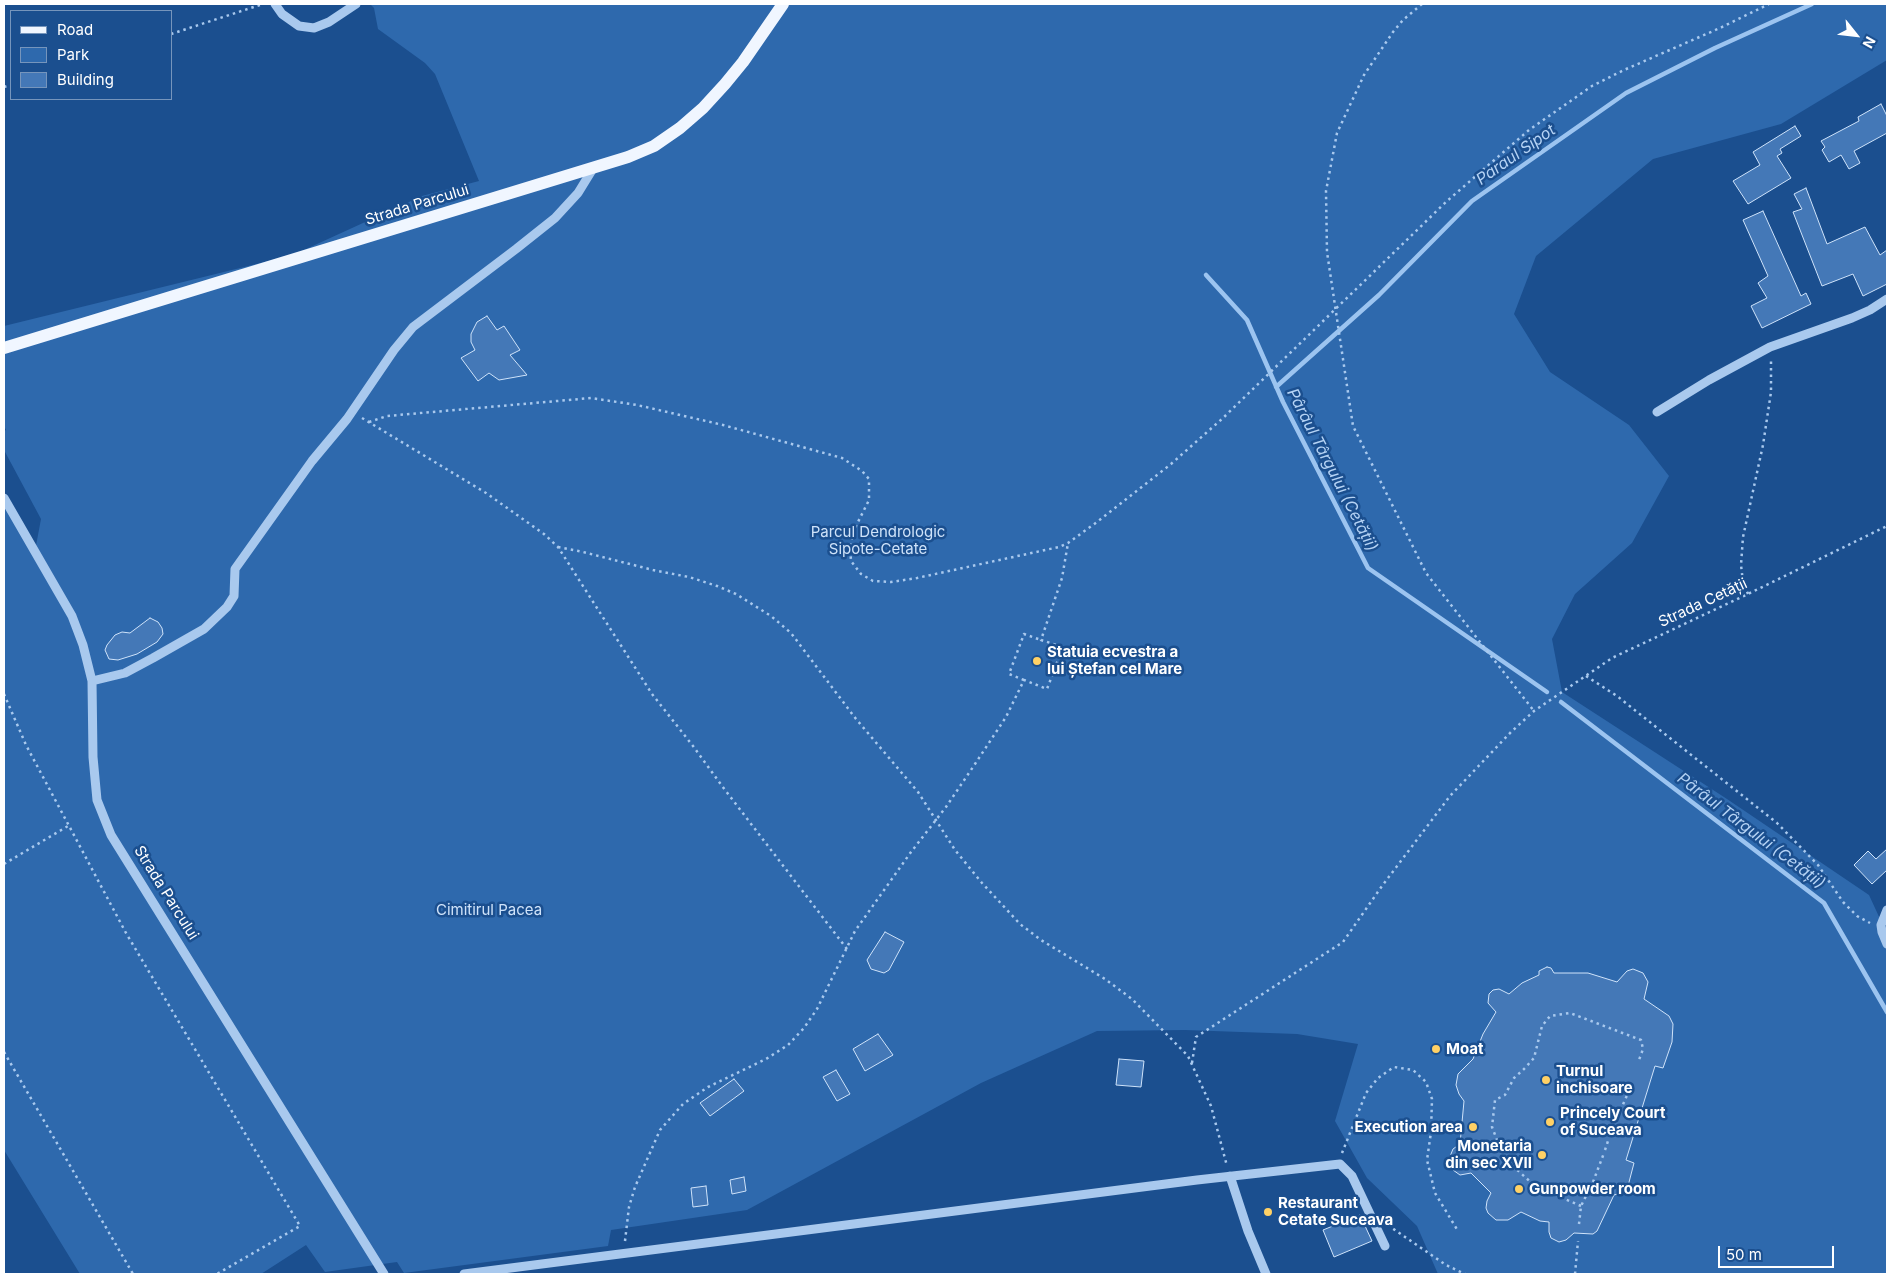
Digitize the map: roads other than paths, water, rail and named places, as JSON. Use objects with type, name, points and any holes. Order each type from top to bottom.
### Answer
[{"type":"main road","name":"Strada Parcului","points":[[4,348],[628,157],[654,146],[680,128],[725,84],[743,62],[783,4]]},
{"type":"street","points":[[275,4],[282,14],[299,26],[314,28],[329,22],[356,4]]},
{"type":"street","points":[[92,682],[125,673],[153,658],[204,629],[227,607],[234,596],[235,569],[312,460],[352,412],[394,350],[413,327],[555,218],[578,193],[594,167]]},
{"type":"street","points":[[1657,412],[1709,380],[1770,347],[1852,318],[1887,299]]},
{"type":"street","name":"Strada Parcului","points":[[4,498],[72,616],[83,645],[92,682],[93,757],[97,800],[111,835],[384,1274]]},
{"type":"street","points":[[1887,910],[1881,925],[1887,944]]},
{"type":"street","points":[[464,1274],[625,1255],[1230,1176],[1340,1164],[1352,1176],[1385,1246]]},
{"type":"street","points":[[1230,1176],[1248,1231],[1266,1274]]},
{"type":"waterway","name":"Paraul Sipot","points":[[1276,387],[1379,295],[1472,201],[1626,93],[1715,48],[1812,4]]},
{"type":"waterway","name":"Pârâul Târgului (Cetății)","points":[[1206,275],[1247,320],[1283,402],[1368,568],[1547,692]]},
{"type":"waterway","name":"Pârâul Târgului (Cetății)","points":[[1561,702],[1824,903],[1887,1012]]},
{"type":"place","name":"Statuia ecvestra a lui Ștefan cel Mare","points":[[1037,661]]},
{"type":"place","name":"Moat","points":[[1436,1049]]},
{"type":"place","name":"Turnul inchisoare","points":[[1546,1080]]},
{"type":"place","name":"Princely Court of Suceava","points":[[1550,1122]]},
{"type":"place","name":"Execution area","points":[[1473,1127]]},
{"type":"place","name":"Monetaria din sec XVII","points":[[1542,1155]]},
{"type":"place","name":"Gunpowder room","points":[[1519,1189]]},
{"type":"place","name":"Restaurant Cetate Suceava","points":[[1268,1212]]},
{"type":"park label","name":"Parcul Dendrologic Sipote-Cetate","points":[[878,540]]},
{"type":"park label","name":"Cimitirul Pacea","points":[[489,910]]}]
